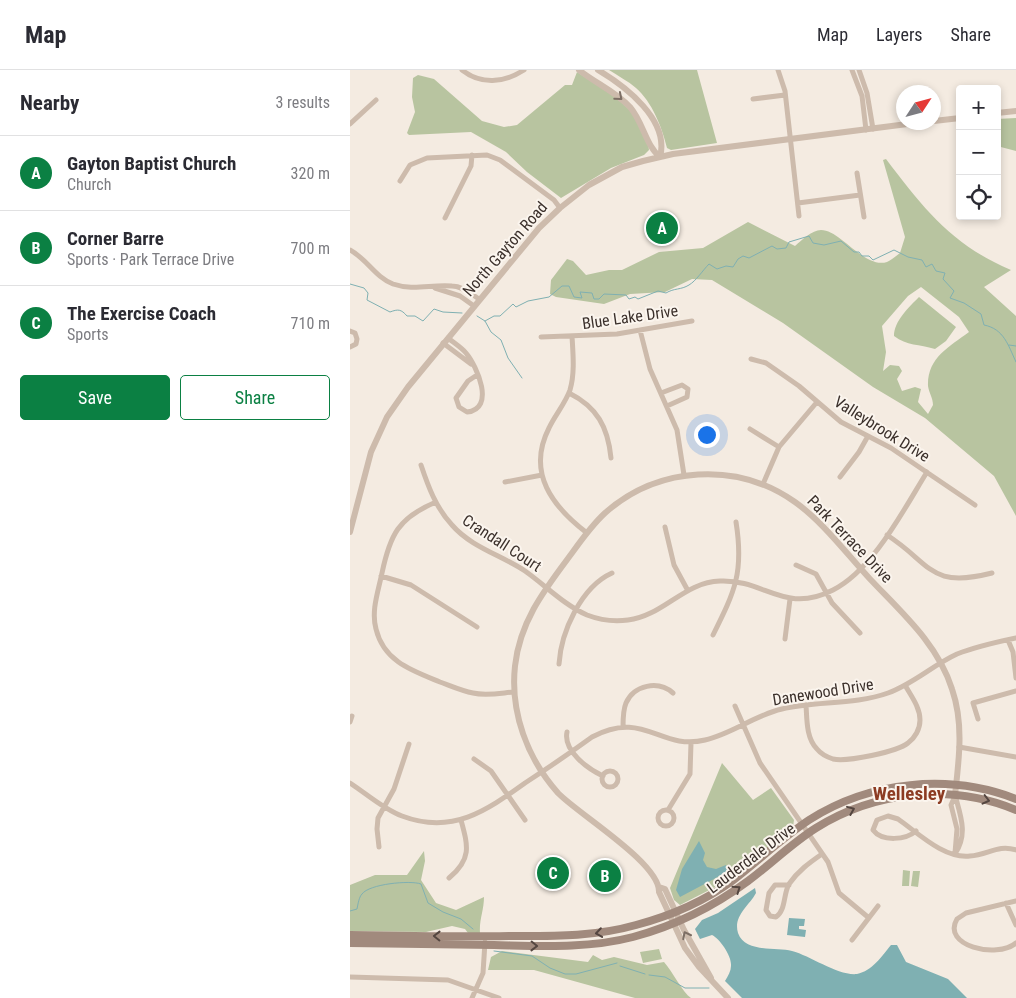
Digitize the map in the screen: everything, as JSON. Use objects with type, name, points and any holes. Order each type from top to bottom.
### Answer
[{"type":"main road","name":"Lauderdale Drive","points":[[350,943],[485,941],[595,934],[634,926],[673,913],[725,886],[802,825],[842,803],[879,790],[924,784],[956,786],[988,791],[1016,799]]},
{"type":"main road","name":"Lauderdale Drive","points":[[350,935],[560,946],[596,944],[633,937],[706,909],[735,891],[808,833],[844,813],[879,801],[910,795],[955,796],[978,798],[1016,810]]},
{"type":"street","points":[[462,70],[478,79],[494,81],[507,79],[523,70]]},
{"type":"street","points":[[578,70],[614,93],[630,107],[643,127],[653,151],[660,157],[663,147],[661,139],[647,112],[631,92],[598,70]]},
{"type":"street","points":[[778,70],[785,95],[799,216]]},
{"type":"street","points":[[852,70],[862,96],[870,129]]},
{"type":"street","points":[[858,70],[867,93],[870,129]]},
{"type":"street","points":[[753,99],[785,95]]},
{"type":"street","points":[[350,124],[376,100]]},
{"type":"street","points":[[1001,113],[1016,111]]},
{"type":"street","points":[[941,120],[956,118]]},
{"type":"street","name":"North Gayton Road","points":[[350,532],[378,434],[398,401],[539,228],[560,208],[600,178],[622,167],[660,157],[896,126]]},
{"type":"street","points":[[445,218],[470,166],[472,155]]},
{"type":"street","points":[[400,181],[404,171],[414,163],[427,158],[488,155],[500,160],[554,200],[560,208]]},
{"type":"street","points":[[857,173],[864,217]]},
{"type":"street","points":[[798,203],[860,195]]},
{"type":"street","points":[[350,250],[360,256],[378,276],[392,283],[456,287],[480,299]]},
{"type":"street","points":[[432,287],[460,296],[474,306]]},
{"type":"street","name":"Blue Lake Drive","points":[[541,337],[617,334],[692,321]]},
{"type":"street","points":[[640,330],[647,359],[677,430],[684,475]]},
{"type":"street","points":[[350,331],[355,333],[357,339],[356,344],[350,347]]},
{"type":"street","points":[[572,336],[573,373],[568,393],[548,428],[543,443],[541,458],[542,475],[546,489],[558,508],[587,533]]},
{"type":"street","points":[[446,340],[472,365],[477,375],[484,398],[476,409],[468,412],[458,405],[456,398],[468,381],[477,375]]},
{"type":"street","name":"Valleybrook Drive","points":[[751,359],[766,363],[841,422],[891,448],[975,505]]},
{"type":"street","points":[[661,393],[682,385],[688,389],[687,397],[667,406]]},
{"type":"street","points":[[568,393],[588,404],[600,417],[609,437],[611,458]]},
{"type":"street","points":[[763,484],[779,447],[817,402]]},
{"type":"street","points":[[750,429],[779,447]]},
{"type":"street","points":[[840,477],[860,452],[868,436]]},
{"type":"street","name":"Crandall Court","points":[[421,465],[436,502],[446,519],[464,537],[511,562],[577,610],[599,619],[628,620],[655,611],[687,589],[717,581],[737,582],[790,599]]},
{"type":"street","points":[[785,639],[790,599],[807,599],[837,588],[860,567],[874,554],[927,472]]},
{"type":"street","points":[[505,482],[542,475]]},
{"type":"street","name":"Park Terrace Drive","points":[[728,998],[712,979],[676,922],[664,889],[659,887],[633,854],[563,797],[542,772],[524,737],[514,692],[515,665],[521,636],[533,608],[546,587],[587,533],[605,514],[626,498],[654,483],[684,475],[730,475],[763,484],[786,496],[806,511],[920,632],[942,663],[957,704],[960,746],[955,796]]},
{"type":"street","points":[[436,502],[414,513],[398,528],[389,543],[375,605],[376,628],[380,641],[394,660],[410,670],[463,691],[481,694],[514,692]]},
{"type":"street","points":[[713,635],[729,605],[737,582],[740,560],[736,522]]},
{"type":"street","points":[[665,527],[670,555],[687,589]]},
{"type":"street","points":[[887,535],[906,548],[926,568],[940,575],[961,579],[992,573]]},
{"type":"street","points":[[796,565],[816,574],[837,609],[860,633]]},
{"type":"street","points":[[559,664],[562,637],[577,610],[600,580],[612,573]]},
{"type":"street","points":[[381,576],[412,585],[477,627]]},
{"type":"street","name":"Danewood Drive","points":[[350,783],[384,807],[403,817],[423,822],[462,820],[484,811],[602,732],[624,726],[637,728],[677,741],[691,743],[710,739],[742,723],[781,709],[872,697],[905,685],[958,654],[1016,638]]},
{"type":"street","points":[[1008,640],[1013,652],[1016,678]]},
{"type":"street","points":[[624,726],[626,704],[636,690],[651,685],[664,687],[673,693]]},
{"type":"street","points":[[806,705],[809,733],[817,749],[834,759],[852,758],[901,748],[915,736],[919,726],[919,713],[905,685]]},
{"type":"street","points":[[978,719],[973,703],[1016,691]]},
{"type":"street","points":[[735,706],[760,763],[828,862],[839,893],[869,918]]},
{"type":"street","points":[[350,722],[352,716]]},
{"type":"street","points":[[567,732],[567,741],[573,751],[586,766],[603,776]]},
{"type":"street","points":[[668,810],[690,774],[691,743]]},
{"type":"street","points":[[379,847],[377,823],[394,789],[410,744]]},
{"type":"street","points":[[960,746],[1016,757]]},
{"type":"street","points":[[474,759],[491,771],[525,820]]},
{"type":"street","points":[[955,796],[952,805],[957,829],[955,854]]},
{"type":"street","points":[[916,831],[903,839],[878,835],[873,830],[877,820],[892,816],[916,831],[942,849],[955,854],[971,856],[1004,847],[1016,850]]},
{"type":"street","points":[[450,878],[460,868],[467,851],[462,820]]},
{"type":"street","points":[[789,884],[775,885],[770,890],[766,910],[770,916],[776,917],[781,913],[789,884],[805,866],[822,854]]},
{"type":"street","points":[[1016,901],[960,916],[954,923],[955,934],[968,945],[1000,951],[1016,943]]},
{"type":"street","points":[[1006,903],[1016,925]]},
{"type":"street","points":[[852,940],[878,906]]},
{"type":"street","points":[[472,998],[483,973],[485,941]]},
{"type":"street","points":[[350,977],[440,979],[463,984],[499,998]]},
{"type":"green space","points":[[609,70],[697,70],[717,143],[671,150],[667,148],[659,123],[647,100],[633,85]]},
{"type":"green space","points":[[577,72],[612,95],[633,113],[641,124],[649,150],[644,155],[611,168],[561,198],[527,172],[506,152],[471,132],[409,135],[407,133],[415,112],[412,97],[413,78],[418,75],[434,79],[482,121],[504,127],[517,125],[565,85],[572,85]]},
{"type":"green space","points":[[1016,118],[1016,151],[1001,147],[1001,119]]},
{"type":"green space","points":[[886,159],[927,210],[956,237],[990,260],[1011,270],[984,287],[1016,316],[1016,516],[994,476],[925,418],[873,387],[783,323],[712,280],[692,279],[665,292],[630,294],[604,304],[556,297],[550,294],[551,280],[567,259],[573,261],[586,275],[609,270],[622,270],[659,252],[703,248],[748,222],[795,246],[814,232],[821,230],[829,232],[870,260],[878,263],[887,262],[900,253],[905,237],[883,160]],"holes":[[[921,287],[959,317],[969,332],[947,348],[931,368],[928,386],[933,405],[928,414],[918,402],[921,389],[915,387],[902,391],[897,379],[902,371],[899,366],[890,365],[883,371],[886,352],[882,326],[908,296]]]},
{"type":"green space","points":[[919,297],[956,327],[946,341],[935,349],[908,343],[894,336],[899,320]]},
{"type":"green space","points":[[722,763],[753,800],[771,788],[794,820],[793,827],[725,882],[680,905],[674,900],[670,888]]},
{"type":"green space","points":[[424,851],[425,861],[421,880],[436,903],[456,910],[484,897],[480,933],[468,933],[465,929],[452,926],[426,932],[350,931],[350,885],[375,875],[407,875]]},
{"type":"green space","points":[[903,870],[910,871],[909,886],[902,886]]},
{"type":"green space","points":[[913,871],[920,871],[918,887],[911,886]]},
{"type":"green space","points":[[659,949],[662,959],[643,963],[640,952]]},
{"type":"green space","points":[[502,951],[588,962],[593,955],[602,960],[614,957],[647,965],[664,962],[691,998],[635,998],[534,970],[488,970],[491,957]]},
{"type":"water","points":[[699,841],[705,853],[703,860],[707,867],[716,869],[726,865],[729,871],[680,897],[676,890],[682,869]]},
{"type":"water","points":[[755,888],[756,893],[742,911],[737,927],[738,933],[747,944],[762,948],[792,951],[833,969],[850,974],[857,974],[867,970],[891,945],[897,945],[906,962],[948,979],[967,998],[742,998],[725,981],[730,972],[731,962],[725,948],[712,935],[700,939],[695,929],[702,920],[718,913]]},
{"type":"water","points":[[789,918],[805,919],[804,926],[799,926],[799,929],[806,930],[805,937],[787,935]]},
{"type":"waterway","points":[[485,321],[494,316],[500,316],[513,304],[516,307],[528,301],[549,297],[562,286],[569,286],[574,297],[582,298],[580,292],[592,293],[594,299],[599,299],[604,294],[626,295],[629,299],[635,297],[638,299],[658,291],[666,293],[689,285],[709,264],[717,269],[726,266],[733,267],[738,259],[743,256],[749,258],[772,246],[777,249],[786,248],[789,242],[809,236],[813,243],[824,245],[841,241],[854,252],[859,252],[862,256],[869,256],[873,260],[894,250],[908,257],[922,260],[926,267],[932,264],[936,271],[945,273],[943,279],[954,291],[950,298],[964,303],[981,314],[984,325],[991,327],[1001,334],[1016,362]]},
{"type":"waterway","points":[[350,284],[364,288],[368,293],[367,300],[390,312],[399,310],[407,316],[415,316],[423,321],[434,309],[443,312],[462,313]]},
{"type":"waterway","points":[[477,316],[485,321],[491,332],[501,340],[508,358],[522,378]]},
{"type":"waterway","points":[[1009,345],[1016,346]]},
{"type":"waterway","points":[[350,911],[357,909],[361,895],[373,888],[381,885],[416,883],[421,884],[428,903],[443,912],[461,919],[473,929]]},
{"type":"waterway","points":[[494,951],[532,956],[550,968],[565,974],[576,974],[617,963]]},
{"type":"waterway","points":[[620,966],[645,974]]},
{"type":"waterway","points":[[649,975],[665,977],[685,988],[709,988]]},
{"type":"place","name":"Gayton Baptist Church","points":[[662,228]]},
{"type":"place","name":"The Exercise Coach","points":[[553,873]]},
{"type":"place","name":"Corner Barre","points":[[605,876]]},
{"type":"district","name":"Wellesley","points":[[909,793]]}]
